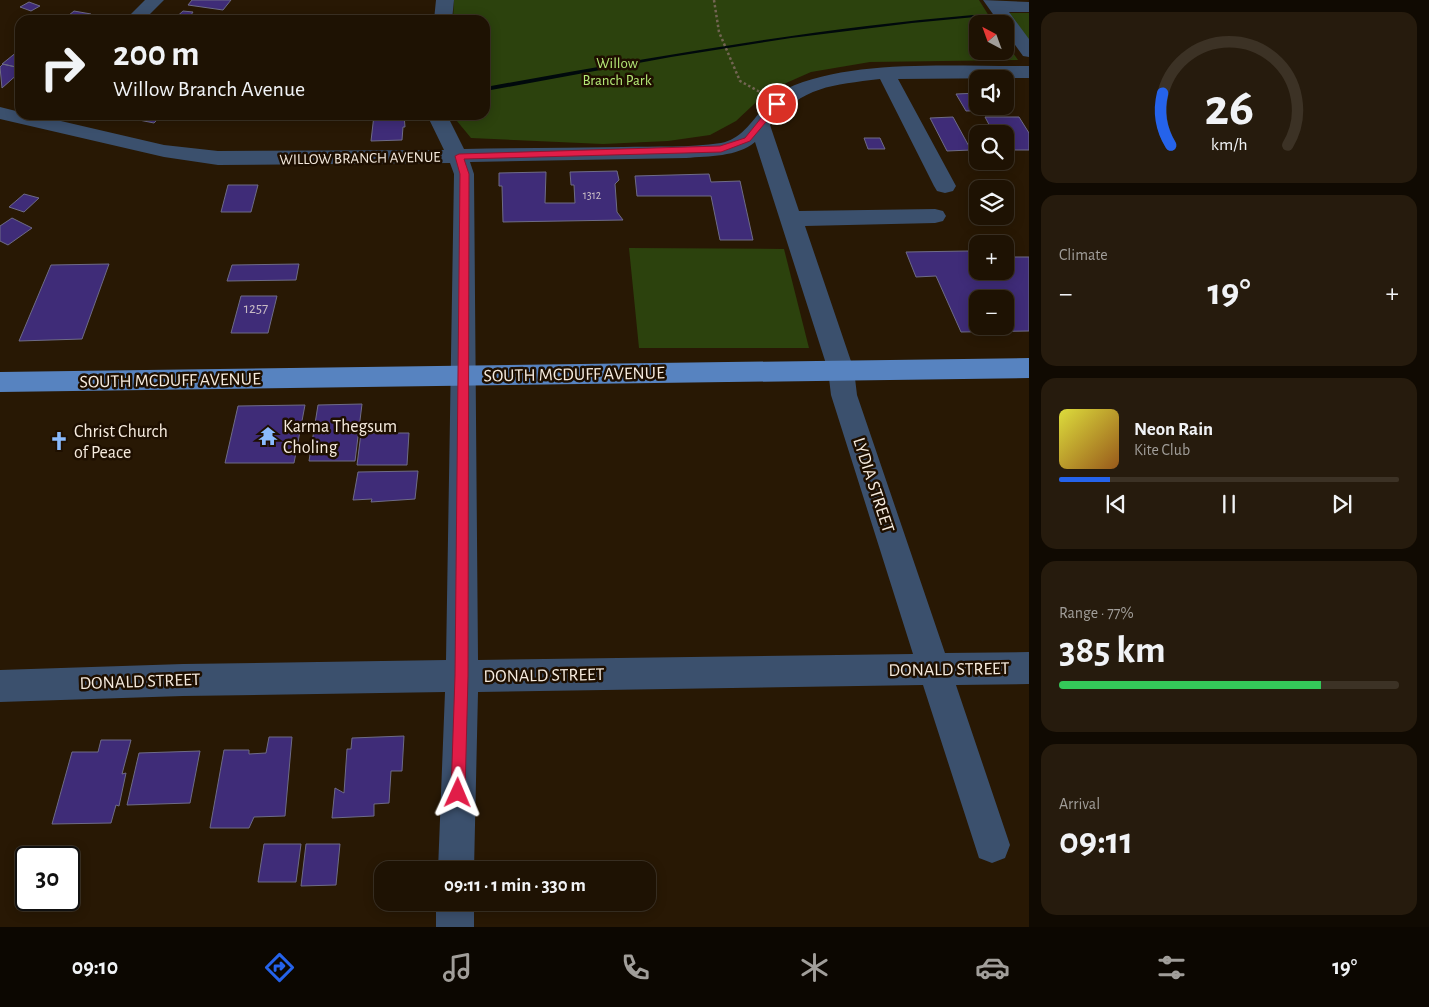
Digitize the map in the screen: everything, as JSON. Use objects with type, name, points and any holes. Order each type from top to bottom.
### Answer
[{"type":"main road","name":"SOUTH MCDUFF AVENUE","points":[[0,382],[1029,368]]},
{"type":"street","points":[[139,15],[154,0]]},
{"type":"street","points":[[444,15],[445,0]]},
{"type":"street","points":[[995,4],[1029,8]]},
{"type":"street","points":[[995,4],[1029,52]]},
{"type":"street","points":[[886,72],[945,186]]},
{"type":"street","name":"WILLOW BRANCH AVENUE","points":[[30,120],[164,151],[218,158],[459,156],[721,149],[748,139],[777,104],[792,93],[846,76],[886,72],[1029,72]]},
{"type":"street","points":[[0,113],[15,103]]},
{"type":"street","name":"WILLOW BRANCH AVENUE","points":[[0,113],[15,116]]},
{"type":"street","points":[[439,120],[459,156],[464,174],[462,676],[456,861]]},
{"type":"street","name":"LYDIA STREET","points":[[760,125],[841,370],[844,395],[992,845]]},
{"type":"street","points":[[792,219],[935,216]]},
{"type":"street","name":"DONALD STREET","points":[[0,686],[183,680],[1029,668]]},
{"type":"street","points":[[454,927],[455,911]]},
{"type":"path","points":[[714,0],[714,14],[722,40],[740,82],[762,92]]},
{"type":"green space","name":"Willow Branch Park","points":[[454,0],[979,0],[988,15],[969,15],[969,60],[1014,60],[1014,54],[1018,60],[870,62],[811,72],[768,91],[736,121],[710,135],[668,141],[603,144],[471,138],[456,120],[490,120],[490,15],[453,15]]},
{"type":"green space","points":[[1009,13],[1029,13],[1029,40],[1014,20],[1014,15]]},
{"type":"green space","points":[[629,248],[784,249],[809,348],[639,348]]},
{"type":"building","points":[[192,0],[231,0],[223,10],[188,5]]},
{"type":"building","points":[[29,2],[40,6],[31,11],[20,7]]},
{"type":"building","points":[[74,11],[91,14],[90,15],[69,15]]},
{"type":"building","points":[[183,11],[193,12],[191,15],[179,15]]},
{"type":"building","points":[[15,53],[15,67],[2,64]]},
{"type":"building","points":[[3,64],[15,67],[15,76],[2,88],[0,67]]},
{"type":"building","points":[[969,93],[969,111],[966,111],[956,94]]},
{"type":"building","points":[[953,117],[969,146],[969,150],[947,151],[930,118]]},
{"type":"building","points":[[985,117],[1019,117],[1029,133],[1029,150],[1014,150],[1014,125],[989,125]]},
{"type":"building","points":[[139,120],[157,120],[154,123]]},
{"type":"building","points":[[373,120],[404,120],[402,140],[371,141]]},
{"type":"building","points":[[864,138],[880,138],[885,149],[868,149]]},
{"type":"building","points":[[617,171],[619,180],[615,184],[617,212],[623,220],[503,222],[502,186],[499,186],[499,173],[546,172],[545,203],[575,203],[574,185],[571,185],[570,172]]},
{"type":"building","points":[[709,174],[711,182],[740,181],[753,240],[720,240],[711,196],[637,196],[635,176]]},
{"type":"building","points":[[228,185],[258,185],[251,212],[221,212]]},
{"type":"building","points":[[24,194],[39,198],[24,212],[9,207]]},
{"type":"building","points":[[12,218],[32,228],[8,245],[0,241],[0,226]]},
{"type":"building","points":[[968,251],[969,280],[1014,280],[1014,257],[1029,257],[1029,331],[1014,331],[1014,290],[969,290],[969,332],[961,332],[936,276],[916,277],[906,252]]},
{"type":"building","points":[[109,264],[82,339],[19,341],[51,265]]},
{"type":"building","points":[[299,264],[296,280],[227,281],[232,265]]},
{"type":"building","points":[[241,296],[277,296],[268,333],[231,333]]},
{"type":"building","points":[[362,404],[355,461],[309,461],[318,405]]},
{"type":"building","points":[[305,405],[294,463],[225,463],[238,406]]},
{"type":"building","points":[[361,433],[409,433],[407,465],[357,465]]},
{"type":"building","points":[[418,471],[415,499],[371,502],[372,499],[353,500],[358,472]]},
{"type":"building","points":[[404,736],[402,771],[391,771],[389,803],[374,804],[374,816],[332,818],[335,788],[344,793],[347,749],[351,749],[352,738]]},
{"type":"building","points":[[269,737],[292,737],[285,816],[254,817],[249,828],[210,828],[224,750],[249,750],[249,754],[266,753]]},
{"type":"building","points":[[101,740],[131,740],[122,774],[126,773],[119,806],[116,805],[111,823],[52,824],[72,752],[98,752]]},
{"type":"building","points":[[200,751],[190,803],[127,805],[139,753]]},
{"type":"building","points":[[264,844],[301,844],[296,882],[258,882]]},
{"type":"building","points":[[306,844],[340,844],[336,885],[301,886]]},
{"type":"waterway","points":[[491,88],[791,36],[912,21],[969,16]]},
{"type":"place","name":"Karma Thegsum Choling","points":[[268,436]]},
{"type":"place","name":"Christ Church of Peace","points":[[59,441]]},
{"type":"route","points":[[458,793],[462,676],[464,376],[464,174],[459,156],[686,152],[721,149],[737,145],[748,139],[777,104]]}]
